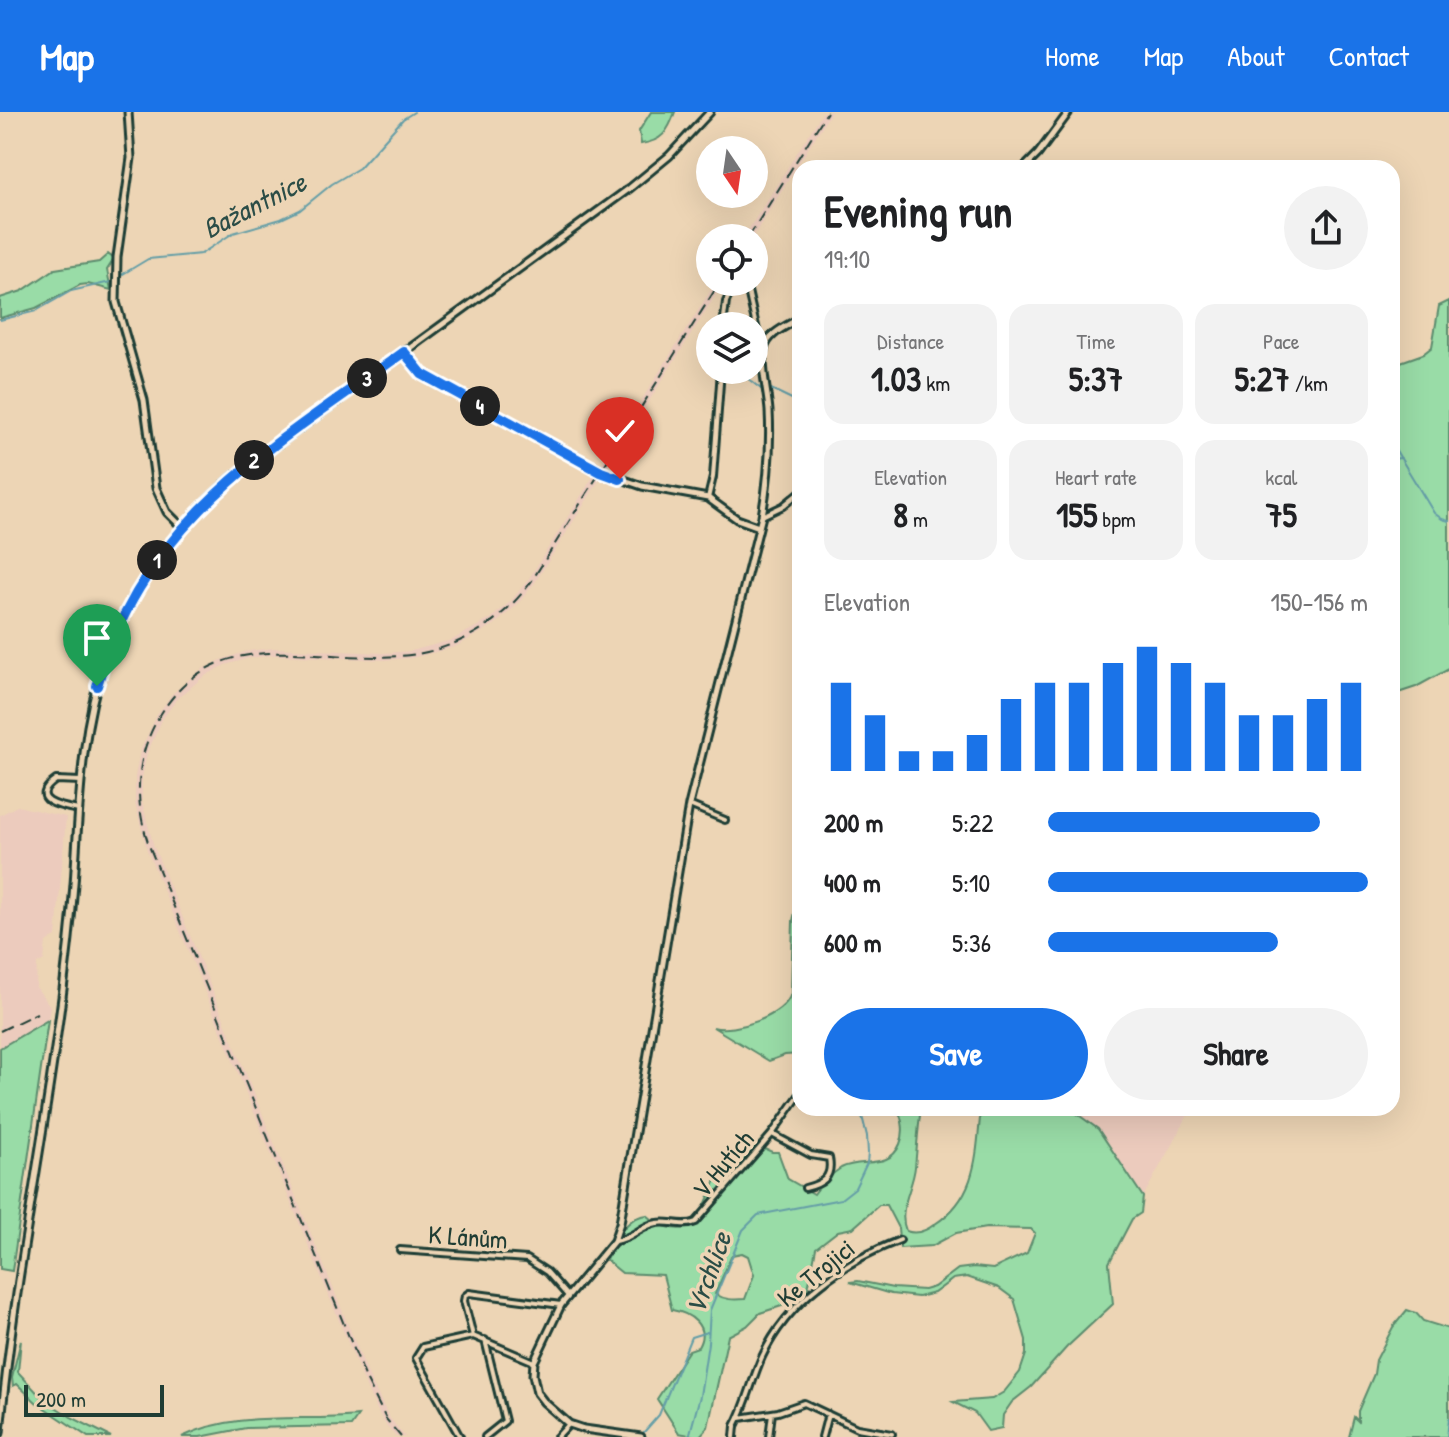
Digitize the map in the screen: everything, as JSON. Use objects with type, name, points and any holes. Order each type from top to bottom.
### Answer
[{"type":"street","points":[[128,112],[131,158],[117,257],[116,302],[144,400],[156,488],[167,512],[182,527]]},
{"type":"street","points":[[0,1433],[11,1335],[63,992],[90,710],[112,641],[142,583],[182,527],[234,476],[630,188],[677,148],[710,112]]},
{"type":"street","points":[[1032,160],[1069,112]]},
{"type":"street","points":[[768,342],[775,333],[792,323]]},
{"type":"street","points":[[404,352],[422,374],[601,472],[642,486],[708,498],[737,519],[759,527]]},
{"type":"street","points":[[708,498],[712,490],[720,384]]},
{"type":"street","points":[[639,1437],[569,1424],[537,1393],[534,1362],[561,1305],[614,1241],[620,1223],[689,805],[762,516],[770,432],[767,384]]},
{"type":"street","points":[[762,516],[792,499]]},
{"type":"street","points":[[79,810],[52,805],[46,792],[56,780],[81,781]]},
{"type":"street","points":[[689,805],[725,820]]},
{"type":"street","name":"V Hutích","points":[[614,1241],[627,1240],[659,1223],[689,1225],[696,1222],[772,1134],[792,1105]]},
{"type":"street","name":"V Hutích","points":[[772,1134],[811,1155],[829,1158],[827,1178],[818,1185],[805,1188]]},
{"type":"street","name":"Ke Trojici","points":[[734,1437],[762,1357],[786,1318],[817,1289],[863,1255],[900,1240]]},
{"type":"street","name":"K Lánům","points":[[400,1250],[527,1259],[547,1272],[568,1296]]},
{"type":"street","points":[[473,1336],[464,1301],[469,1293],[561,1305]]},
{"type":"street","points":[[460,1437],[416,1358],[423,1347],[473,1336],[534,1362]]},
{"type":"street","points":[[485,1340],[505,1421],[485,1437]]},
{"type":"street","points":[[740,1418],[772,1413],[804,1403],[870,1434],[892,1434]]},
{"type":"street","points":[[769,1437],[772,1413]]},
{"type":"street","points":[[822,1437],[828,1414]]},
{"type":"street","points":[[557,1437],[569,1424]]},
{"type":"shaded area","points":[[823,112],[831,112],[801,160],[793,160]]},
{"type":"shaded area","points":[[792,161],[792,174],[761,224],[752,224],[762,208],[768,208],[768,199]]},
{"type":"shaded area","points":[[707,296],[715,296],[705,312],[697,312]]},
{"type":"shaded area","points":[[696,314],[696,327],[534,584],[516,606],[494,625],[455,647],[412,658],[384,660],[274,655],[225,665],[203,677],[177,699],[163,718],[147,753],[142,778],[142,802],[154,847],[370,1379],[389,1417],[405,1437],[396,1437],[383,1421],[369,1394],[147,850],[135,803],[135,777],[140,751],[157,715],[172,694],[199,671],[248,651],[274,648],[384,653],[411,651],[452,640],[490,619],[511,601],[528,580]]},
{"type":"shaded area","points":[[17,806],[66,817],[56,937],[46,942],[44,960],[37,964],[36,987],[50,1006],[48,1020],[0,1048],[0,815]]},
{"type":"shaded area","points":[[1079,1116],[1188,1116],[1143,1197],[1098,1129]]},
{"type":"green space","points":[[651,112],[675,112],[663,134],[654,141],[641,144],[639,131]]},
{"type":"green space","points":[[108,254],[114,259],[107,270],[111,290],[80,285],[36,308],[0,318],[0,298],[22,291],[55,269],[99,262]]},
{"type":"green space","points":[[1449,301],[1449,669],[1400,692],[1400,362],[1423,354],[1432,347],[1439,306]]},
{"type":"green space","points":[[792,957],[792,1055],[769,1061],[713,1027],[733,1027],[758,1021],[780,1009],[791,993]]},
{"type":"green space","points":[[48,1020],[12,1271],[0,1269],[0,1048]]},
{"type":"green space","points":[[900,1116],[920,1116],[914,1175],[903,1215],[906,1231],[914,1233],[928,1229],[960,1201],[976,1158],[980,1116],[1079,1116],[1098,1129],[1143,1197],[1141,1213],[1132,1219],[1109,1263],[1113,1304],[1067,1347],[1031,1387],[1012,1402],[1003,1415],[1002,1428],[988,1431],[975,1413],[953,1402],[992,1399],[1004,1392],[1020,1372],[1026,1354],[1026,1340],[1014,1299],[999,1288],[967,1277],[953,1279],[934,1293],[918,1297],[891,1294],[850,1282],[924,1290],[934,1287],[958,1269],[993,1269],[1027,1253],[1035,1233],[1031,1229],[986,1228],[956,1233],[932,1246],[900,1248],[898,1228],[886,1205],[879,1205],[853,1228],[838,1231],[816,1248],[808,1289],[791,1303],[760,1313],[747,1326],[728,1336],[708,1427],[699,1437],[679,1433],[657,1399],[689,1350],[698,1347],[702,1333],[691,1317],[672,1310],[663,1275],[622,1273],[606,1260],[622,1231],[632,1220],[647,1215],[669,1228],[696,1226],[732,1151],[750,1142],[778,1152],[788,1179],[814,1194],[841,1168],[889,1158],[900,1144],[903,1126]],"holes":[[[742,1253],[748,1256],[754,1275],[745,1299],[729,1299],[715,1294],[732,1255]]]},
{"type":"green space","points":[[1407,1310],[1416,1313],[1423,1321],[1449,1329],[1449,1437],[1349,1437],[1354,1417],[1358,1421],[1358,1411],[1374,1374],[1376,1360],[1393,1327]]},
{"type":"green space","points":[[21,1340],[18,1372],[43,1399],[111,1437],[88,1437],[37,1403],[17,1384],[13,1386],[12,1377]]},
{"type":"green space","points":[[358,1416],[351,1426],[246,1428],[200,1437],[182,1437],[224,1423],[246,1420]]},
{"type":"waterway","name":"Bažantnice","points":[[0,320],[36,311],[71,291],[115,281],[148,259],[201,254],[233,233],[300,210],[332,184],[359,168],[403,119],[414,112]]},
{"type":"waterway","points":[[755,384],[761,389]]},
{"type":"waterway","points":[[771,389],[792,399]]},
{"type":"waterway","name":"Vrchlice","points":[[1400,457],[1434,513],[1449,521]]},
{"type":"waterway","name":"Vrchlice","points":[[689,1437],[700,1396],[710,1310],[743,1230],[758,1215],[841,1199],[855,1188],[867,1163],[868,1153],[862,1116]]},
{"type":"waterway","points":[[644,1432],[659,1415],[691,1337],[707,1332]]},
{"type":"waterway","points":[[1447,1437],[1449,1418]]},
{"type":"railway","points":[[797,160],[827,112]]},
{"type":"railway","points":[[757,224],[792,168]]},
{"type":"railway","points":[[401,1437],[386,1419],[367,1381],[150,848],[139,801],[143,754],[155,724],[181,689],[210,667],[243,656],[278,653],[390,657],[427,652],[458,642],[498,617],[531,582],[711,296]]},
{"type":"railway","points":[[0,1031],[37,1013]]},
{"type":"route","points":[[97,686],[112,641],[129,605],[155,563],[188,520],[250,463],[404,352],[422,374],[601,472],[620,479]]}]
